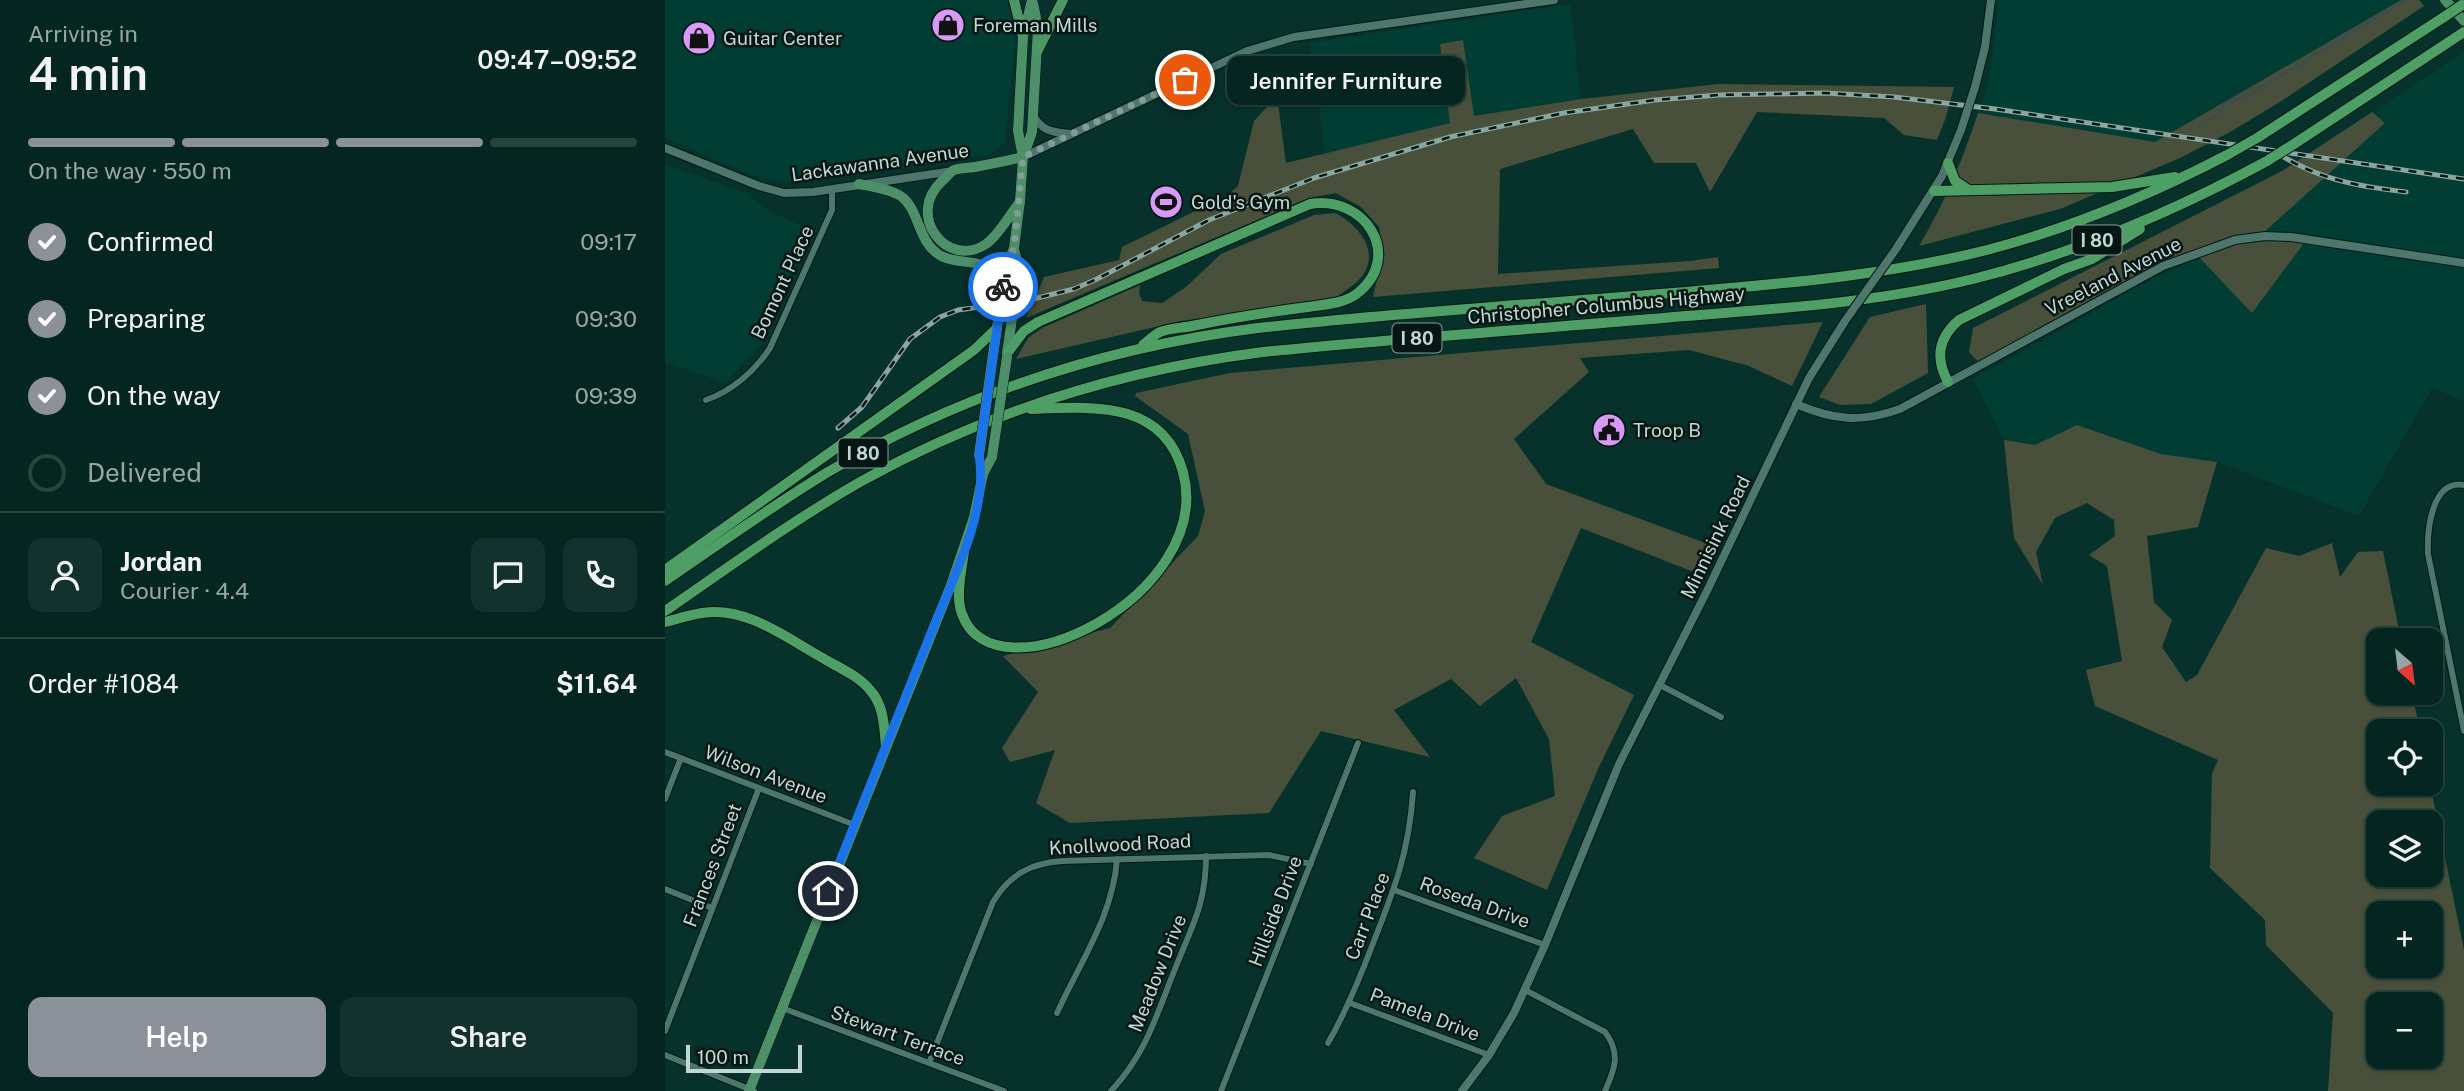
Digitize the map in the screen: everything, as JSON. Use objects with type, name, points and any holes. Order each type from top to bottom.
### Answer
[{"type":"highway","points":[[1014,0],[1023,37]]},
{"type":"highway","points":[[1037,52],[1063,0]]},
{"type":"highway","name":"Christopher Columbus Highway","points":[[665,581],[802,488],[916,425],[1014,383],[1081,362],[1199,335],[1285,325],[1768,285],[1862,274],[1959,256],[2010,243],[2090,217],[2227,155],[2463,4]]},
{"type":"highway","name":"Christopher Columbus Highway","points":[[665,611],[859,483],[933,445],[1020,409],[1144,372],[1238,355],[1793,308],[1891,296],[2027,264],[2105,237],[2172,209],[2267,161],[2462,34]]},
{"type":"highway","points":[[1948,163],[1951,176],[1958,185],[1977,190]]},
{"type":"highway","points":[[1934,191],[2112,187],[2185,176]]},
{"type":"highway","points":[[1007,354],[1024,331],[1038,322],[1310,204],[1327,202],[1343,205],[1360,215],[1371,229],[1377,249],[1375,268],[1366,285],[1351,298],[1160,332],[1141,347]]},
{"type":"highway","points":[[1948,382],[1941,367],[1939,353],[1947,332],[1959,320],[2092,259],[2172,209]]},
{"type":"highway","points":[[665,570],[974,349],[997,328]]},
{"type":"highway","points":[[964,551],[960,601],[966,623],[976,635],[990,643],[1020,646],[1067,638],[1111,616],[1136,597],[1156,574],[1178,536],[1185,512],[1184,478],[1173,449],[1151,425],[1132,414],[1109,409],[1020,409]]},
{"type":"highway","points":[[665,622],[715,612],[740,615],[771,628],[857,678],[871,690],[882,713],[886,746]]},
{"type":"main road","points":[[983,474],[979,455],[1002,292],[1006,268],[1014,248],[1020,201],[1023,157],[1018,131],[1023,37],[1032,0]]},
{"type":"main road","points":[[1023,157],[1032,132],[1037,52],[1038,28],[1032,0]]},
{"type":"main road","points":[[2445,0],[2464,21]]},
{"type":"main road","name":"Lackawanna Avenue","points":[[954,170],[1023,157]]},
{"type":"main road","points":[[954,170],[933,190],[927,211],[932,232],[953,248],[971,250],[986,244],[995,237],[1020,201]]},
{"type":"main road","points":[[859,184],[890,191],[902,197],[931,248],[949,259],[988,265],[999,275],[1002,292]]},
{"type":"main road","points":[[751,1090],[964,551],[983,474],[992,457],[1019,269],[1014,248]]},
{"type":"street","points":[[1023,157],[1267,43],[1554,0]]},
{"type":"street","name":"Minnisink Road","points":[[1462,1091],[1489,1055],[1525,990],[1604,798],[1820,358],[1896,249],[1934,191],[1948,163],[1975,87],[1985,47],[1991,0]]},
{"type":"street","points":[[1033,115],[1045,129],[1071,134]]},
{"type":"street","name":"Lackawanna Avenue","points":[[665,148],[772,191],[799,193],[954,170]]},
{"type":"street","name":"Bomont Place","points":[[706,400],[732,387],[759,363],[770,348],[832,210],[832,189]]},
{"type":"street","name":"Vreeland Avenue","points":[[1796,404],[1837,417],[1870,417],[1900,409],[2143,275],[2192,253],[2235,240],[2265,236],[2291,237],[2464,263]]},
{"type":"street","points":[[2464,485],[2451,486],[2439,498],[2427,533],[2428,554],[2464,732]]},
{"type":"street","points":[[1660,685],[1721,717]]},
{"type":"street","name":"Hillside Drive","points":[[1221,1091],[1358,743]]},
{"type":"street","name":"Wilson Avenue","points":[[665,752],[855,825]]},
{"type":"street","points":[[665,799],[681,758]]},
{"type":"street","name":"Frances Street","points":[[665,1031],[759,788]]},
{"type":"street","name":"Carr Place","points":[[1328,1044],[1350,1003],[1394,890],[1408,844],[1413,792]]},
{"type":"street","name":"Knollwood Road","points":[[929,1063],[993,902],[1003,886],[1027,868],[1045,862],[1206,856],[1269,855],[1311,863]]},
{"type":"street","name":"Meadow Drive","points":[[1111,1091],[1139,1057],[1152,1030],[1203,899],[1206,856]]},
{"type":"street","points":[[1057,1013],[1102,922],[1116,880],[1117,859]]},
{"type":"street","points":[[665,889],[712,908]]},
{"type":"street","name":"Roseda Drive","points":[[1394,890],[1545,945]]},
{"type":"street","points":[[1525,990],[1605,1032],[1613,1044],[1617,1058],[1605,1091]]},
{"type":"street","name":"Pamela Drive","points":[[1350,1003],[1489,1055]]},
{"type":"street","name":"Stewart Terrace","points":[[782,1008],[1003,1091]]},
{"type":"street","points":[[665,1055],[751,1090]]},
{"type":"shaded area","points":[[665,0],[1007,0],[1016,32],[1005,143],[990,154],[834,179],[791,183],[754,176],[665,138]]},
{"type":"shaded area","points":[[1999,0],[2401,0],[2155,142],[1978,113],[1989,80]]},
{"type":"shaded area","points":[[2401,0],[2419,0],[2424,6],[2283,100],[2180,158],[2060,209],[1919,246],[1952,181],[1978,113],[2155,142]]},
{"type":"shaded area","points":[[1570,4],[1581,99],[1473,116],[1463,40],[1440,44],[1451,123],[1325,154],[1310,43]]},
{"type":"shaded area","points":[[1463,40],[1474,116],[1581,99],[1719,84],[1954,87],[1937,140],[1904,135],[1884,118],[1757,112],[1710,192],[1696,163],[1654,163],[1633,129],[1500,169],[1498,274],[1718,257],[1719,268],[1373,297],[1383,252],[1379,227],[1361,207],[1336,193],[1309,198],[1026,318],[1044,277],[1119,260],[1122,247],[1228,195],[1238,186],[1254,121],[1277,96],[1286,163],[1450,123],[1440,44]]},
{"type":"shaded area","points":[[2464,51],[2464,401],[2432,388],[2359,516],[2217,462],[2161,454],[2077,425],[2035,445],[2004,440],[1973,379],[2184,264],[2247,246],[2385,123],[2372,112]]},
{"type":"shaded area","points":[[2372,112],[2385,123],[2261,235],[2307,239],[2252,313],[2194,252],[1981,365],[1969,352],[1973,328],[2282,171]]},
{"type":"shaded area","points":[[665,164],[748,194],[770,212],[799,224],[806,239],[761,345],[725,383],[665,362]]},
{"type":"shaded area","points":[[1335,213],[1356,229],[1369,252],[1366,270],[1353,285],[1337,297],[1181,321],[1016,359],[1028,338],[1042,328],[1140,285],[1142,301],[1162,303],[1186,287],[1221,254],[1314,215]]},
{"type":"shaded area","points":[[1926,304],[1928,373],[1871,404],[1840,405],[1819,397],[1870,317]]},
{"type":"shaded area","points":[[1823,322],[1792,386],[1749,366],[1689,350],[1580,358],[1589,372],[1514,439],[1546,484],[1708,544],[1694,572],[1581,528],[1531,642],[1634,695],[1598,769],[1547,890],[1474,858],[1502,816],[1555,796],[1549,739],[1516,678],[1480,706],[1451,679],[1394,710],[1430,757],[1321,731],[1269,813],[1070,823],[1036,803],[1055,750],[1010,762],[1002,748],[1038,692],[1003,656],[1110,628],[1198,536],[1205,511],[1188,434],[1135,396],[1136,393],[1230,373]]},
{"type":"shaded area","points":[[2077,425],[2161,454],[2217,462],[2198,527],[2147,536],[2154,602],[2172,620],[2162,647],[2186,682],[2197,675],[2266,548],[2299,556],[2332,543],[2340,577],[2358,552],[2383,551],[2399,628],[2366,628],[2366,705],[2415,705],[2417,719],[2366,719],[2366,796],[2432,796],[2435,810],[2366,810],[2366,887],[2443,887],[2443,847],[2464,950],[2464,1091],[2328,1091],[2333,1013],[2266,945],[2265,920],[2210,868],[2212,774],[2218,760],[2095,706],[2086,670],[2122,661],[2107,566],[2089,555],[2115,536],[2114,520],[2087,503],[2055,518],[2036,552],[2043,585],[2014,538],[2004,440],[2035,445]]},
{"type":"waterway","points":[[2199,126],[2216,115],[2227,102],[2251,94],[2405,0]]},
{"type":"railway","points":[[838,428],[862,407],[910,339],[940,317],[958,310],[1025,301],[1074,289],[1209,220],[1314,178],[1450,137],[1564,113],[1655,100],[1719,95],[1825,93],[1894,97],[1995,109],[2464,179]]},
{"type":"railway","points":[[2277,153],[2324,176],[2406,192]]},
{"type":"way so far","points":[[1003,287],[1006,268],[1014,248],[1023,157],[1185,80]]},
{"type":"place","name":"Foreman Mills","points":[[948,25]]},
{"type":"place","name":"Guitar Center","points":[[699,38]]},
{"type":"place","name":"Jennifer Furniture","points":[[1185,80]]},
{"type":"place","name":"Gold's Gym","points":[[1166,202]]},
{"type":"place","name":"Troop B","points":[[1609,430]]},
{"type":"route","points":[[828,891],[951,585],[974,517],[983,474],[979,455],[1003,287]]}]
